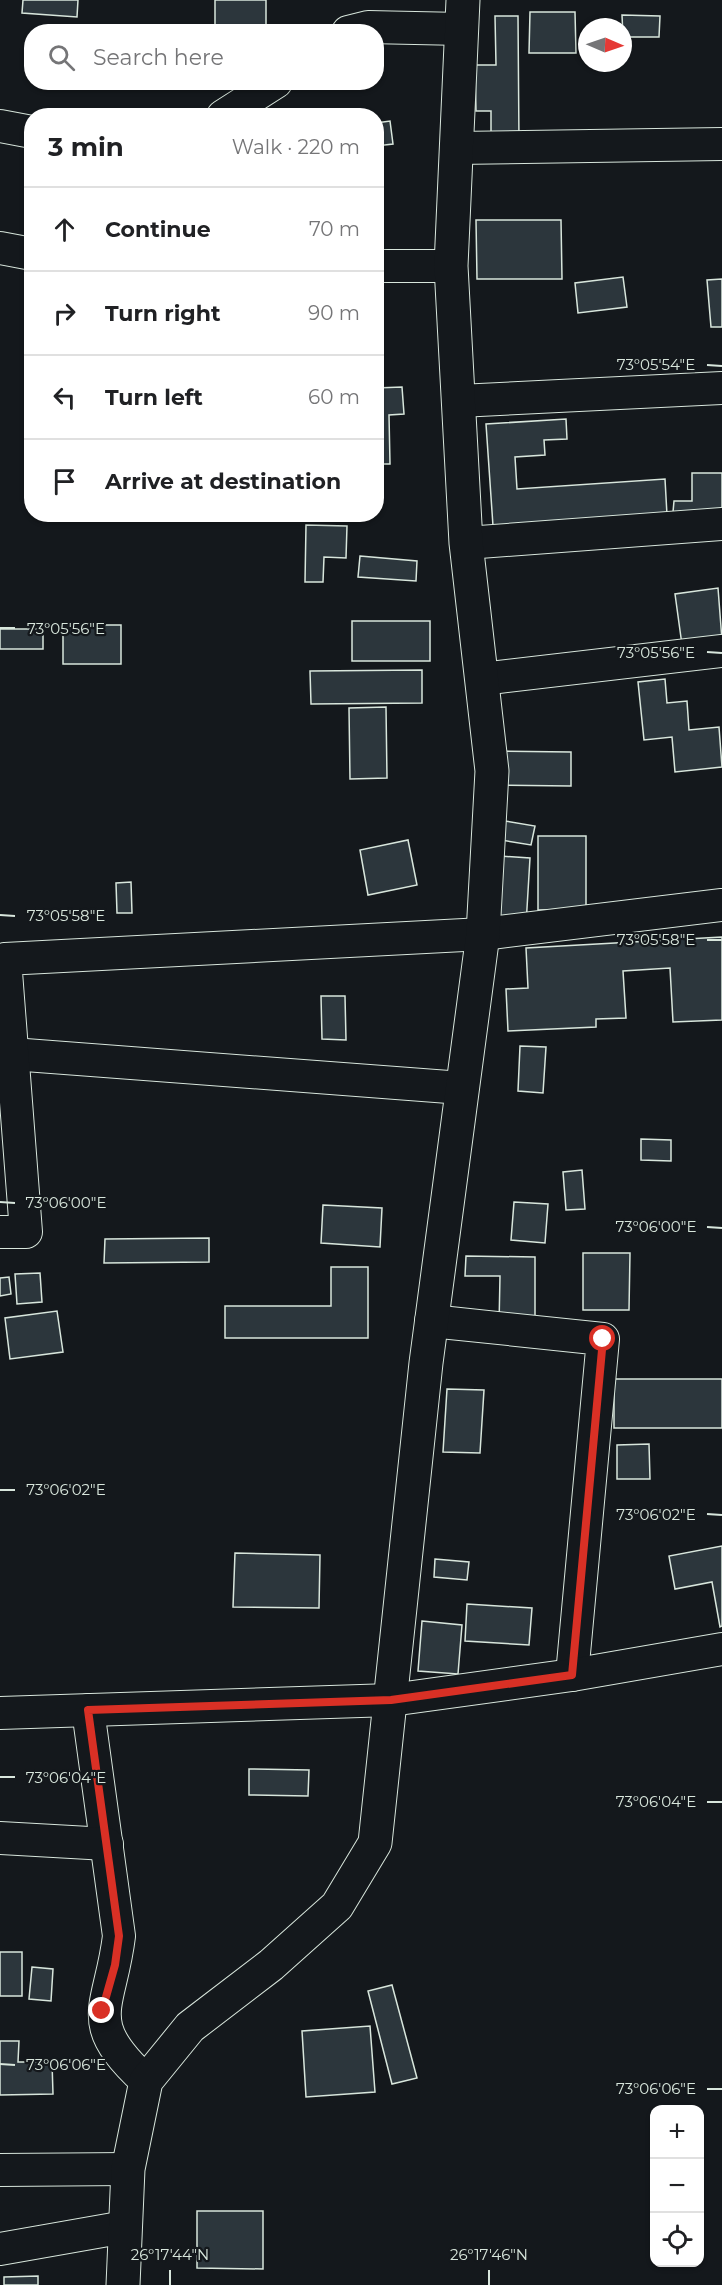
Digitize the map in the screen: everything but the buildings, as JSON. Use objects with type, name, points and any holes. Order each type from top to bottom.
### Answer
[{"type":"street","points":[[123,2285],[128,2169],[146,2081],[189,2027],[271,1965],[337,1906],[375,1843],[431,1321],[483,934],[492,771],[466,543],[451,266],[463,15],[384,25]]},
{"type":"street","points":[[235,108],[264,90]]},
{"type":"street","points":[[0,126],[24,130]]},
{"type":"street","points":[[456,148],[722,144]]},
{"type":"street","points":[[0,248],[24,252]]},
{"type":"street","points":[[384,266],[451,266]]},
{"type":"street","points":[[459,401],[722,388]]},
{"type":"street","points":[[466,543],[722,524]]},
{"type":"street","points":[[482,679],[722,651]]},
{"type":"street","points":[[0,1232],[26,1232],[6,1058],[2,948],[483,934],[722,905]]},
{"type":"street","points":[[6,1058],[462,1088]]},
{"type":"street","points":[[431,1321],[603,1339],[572,1675]]},
{"type":"street","points":[[0,1713],[391,1700],[572,1675],[722,1649]]},
{"type":"street","points":[[88,1710],[119,1936],[115,1965],[102,2011],[109,2038],[122,2058],[146,2081]]},
{"type":"street","points":[[0,1838],[107,1844]]},
{"type":"street","points":[[0,2170],[128,2169]]},
{"type":"street","points":[[0,2249],[125,2227]]},
{"type":"route","points":[[102,2011],[115,1965],[119,1936],[88,1710],[391,1700],[572,1675],[603,1339]]}]
